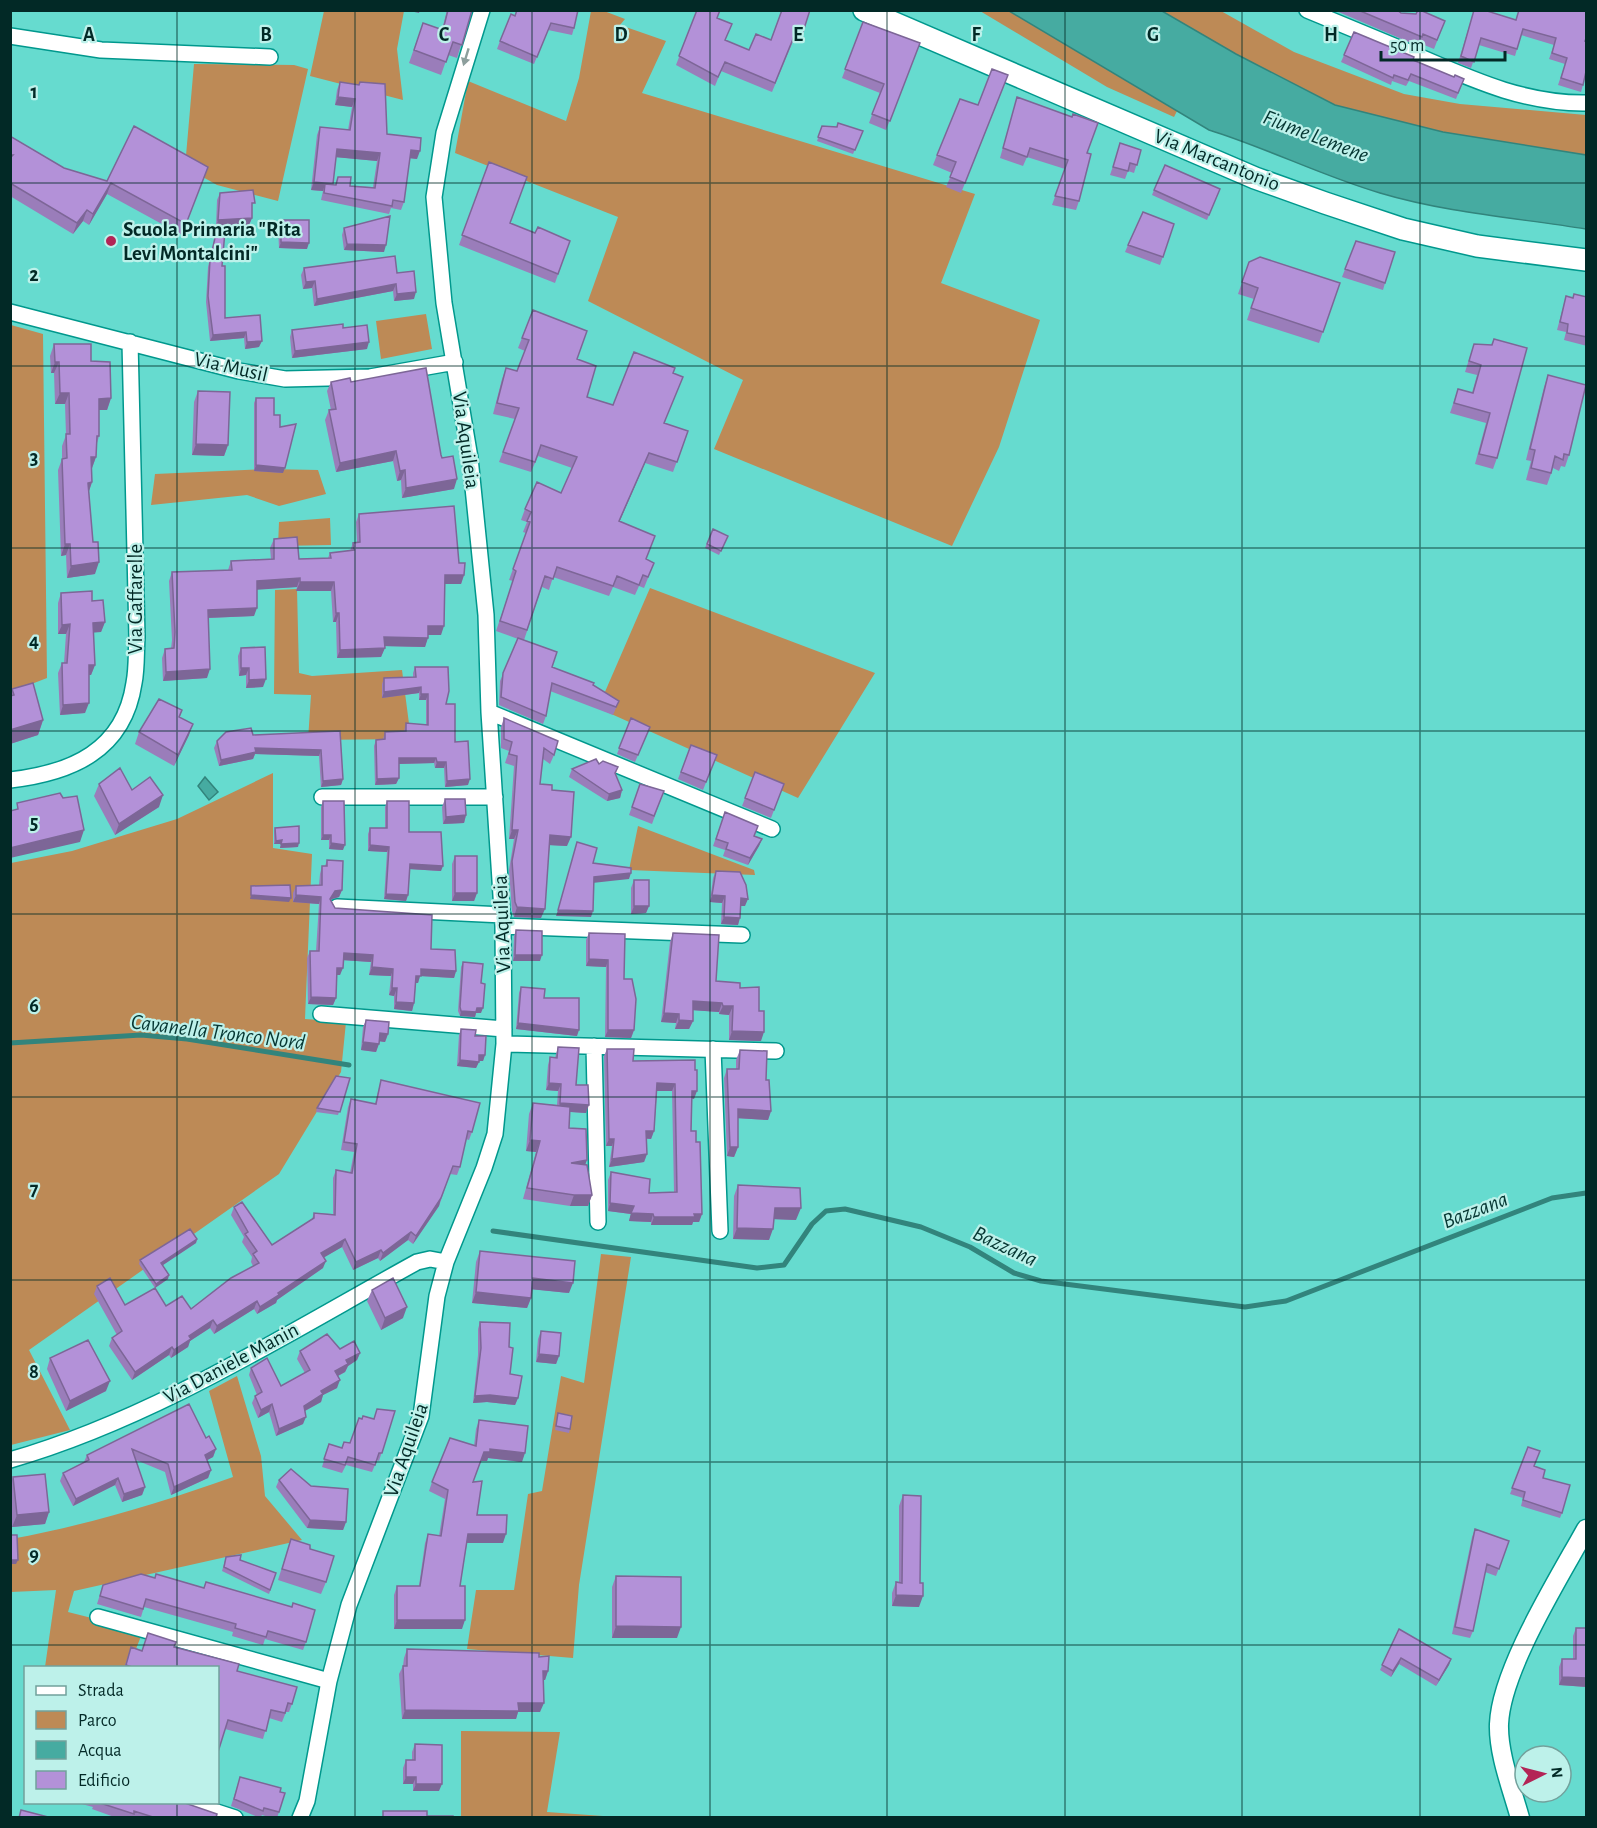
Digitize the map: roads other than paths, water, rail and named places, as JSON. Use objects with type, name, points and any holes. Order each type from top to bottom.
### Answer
[{"type":"main road","name":"Via Marcantonio","points":[[864,10],[1256,178],[1325,203],[1403,229],[1477,246],[1587,260]]},
{"type":"street","name":"Via Aquileia","points":[[300,1818],[309,1790],[329,1681],[349,1605],[421,1416],[437,1296],[446,1262],[484,1168],[495,1134],[504,1036],[503,921],[489,712],[485,603],[470,458],[444,303],[434,197],[444,133],[482,10]]},
{"type":"street","points":[[1307,10],[1466,78],[1523,97],[1560,104],[1587,103]]},
{"type":"street","points":[[10,36],[101,50],[270,57]]},
{"type":"street","name":"Via Musil","points":[[10,312],[238,371],[285,379],[370,377],[455,362]]},
{"type":"street","name":"Via Gaffarelle","points":[[10,780],[60,771],[93,756],[111,737],[126,712],[134,684],[136,625],[130,342]]},
{"type":"street","points":[[489,712],[772,829]]},
{"type":"street","points":[[322,797],[495,797]]},
{"type":"street","points":[[338,907],[503,921],[742,935]]},
{"type":"street","points":[[321,1014],[594,1046],[776,1051]]},
{"type":"street","points":[[594,1046],[598,1222]]},
{"type":"street","points":[[713,1049],[720,1231]]},
{"type":"street","name":"Via Daniele Manin","points":[[10,1460],[58,1446],[156,1404],[417,1262],[430,1259],[446,1262]]},
{"type":"street","points":[[1520,1818],[1502,1746],[1499,1726],[1501,1703],[1512,1670],[1587,1529]]},
{"type":"street","points":[[98,1617],[329,1681]]},
{"type":"street","points":[[189,1804],[235,1818]]},
{"type":"water","name":"Fiume Lemene","points":[[1009,11],[1162,11],[1236,54],[1335,105],[1443,132],[1586,155],[1586,229],[1431,206],[1337,179],[1209,130]]},
{"type":"water","points":[[205,777],[218,792],[209,800],[198,786]]},
{"type":"waterway","name":"Cavanella Tronco Nord","points":[[10,1043],[141,1035],[187,1039],[349,1065]]},
{"type":"waterway","name":"Bazzana","points":[[493,1231],[757,1268],[784,1265],[812,1224],[826,1211],[845,1209],[921,1227],[970,1247],[1014,1273],[1041,1281],[1245,1307],[1286,1301],[1552,1198],[1586,1193]]},
{"type":"place","name":"Scuola Primaria \"Rita Levi Montalcini\"","points":[[111,241]]}]
